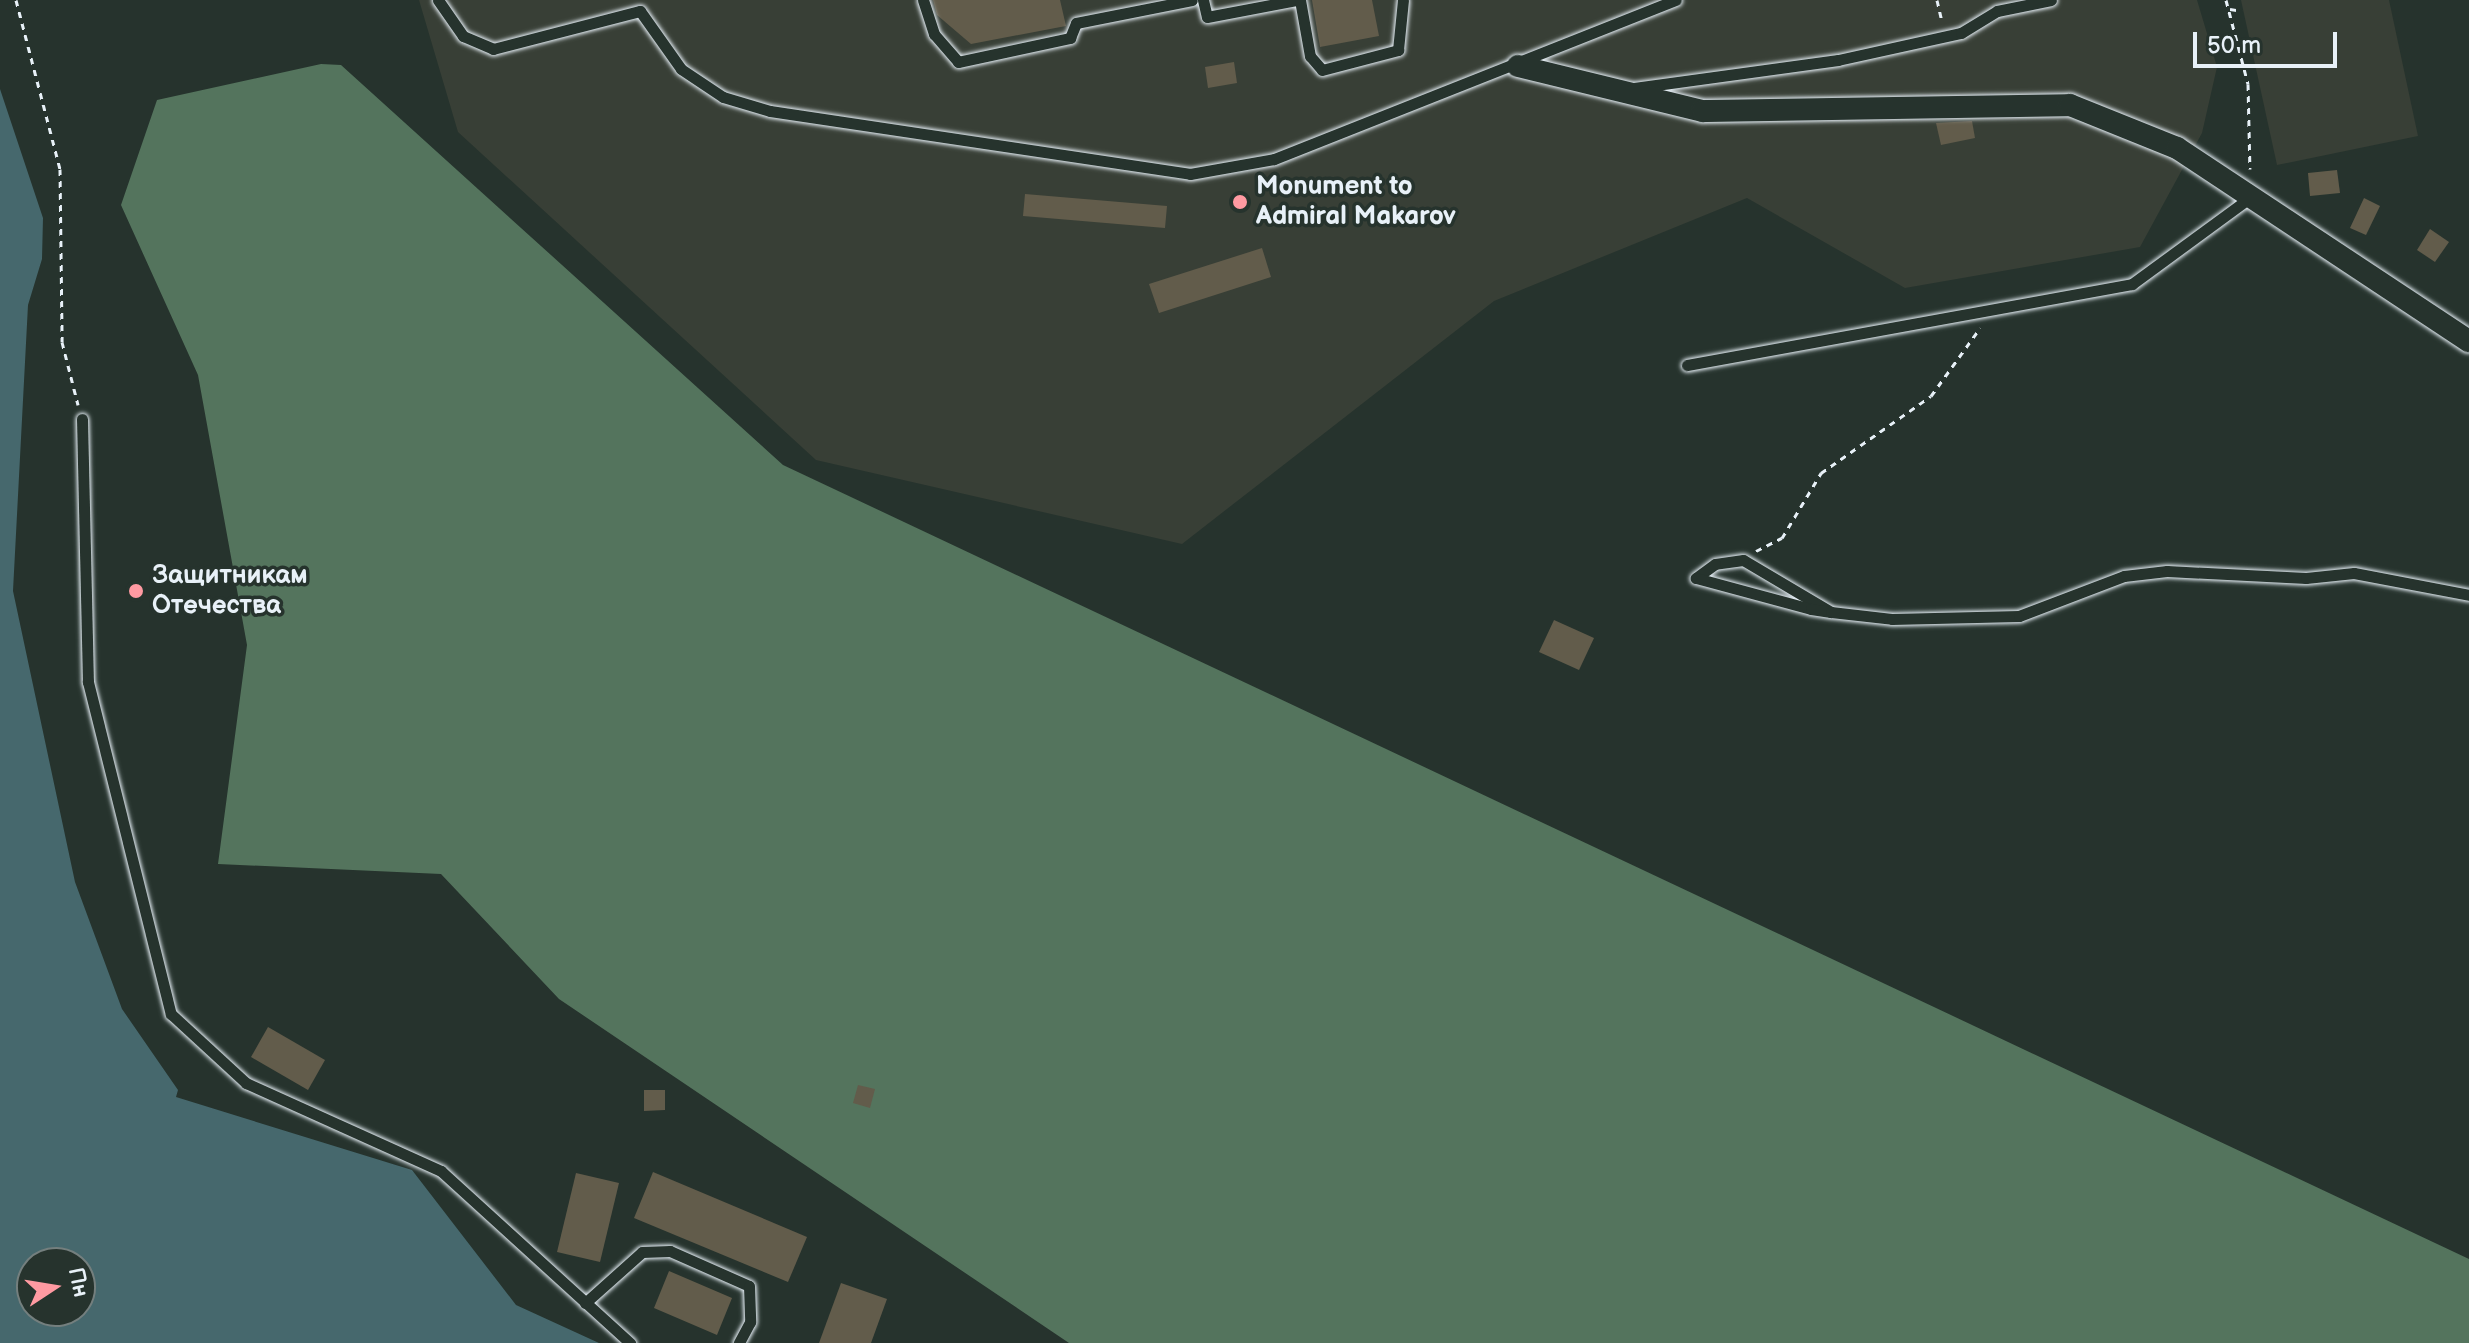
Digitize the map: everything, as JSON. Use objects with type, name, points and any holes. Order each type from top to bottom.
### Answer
[{"type":"street","points":[[1518,66],[1703,111],[2070,105],[2190,157],[2469,341]]},
{"type":"lane","points":[[438,0],[463,36],[493,49],[638,5],[681,69],[723,97],[770,111],[1190,174],[1274,159],[1518,66],[1676,0]]},
{"type":"lane","points":[[923,0],[934,34],[958,62],[1070,38],[1076,23],[1192,0]]},
{"type":"lane","points":[[1203,0],[1207,17],[1299,0],[1310,56],[1322,70],[1398,50],[1403,0]]},
{"type":"lane","points":[[1622,90],[1838,60],[1961,33],[1997,11],[2051,0]]},
{"type":"lane","points":[[1687,365],[2132,284],[2251,197]]},
{"type":"lane","points":[[82,419],[88,682],[171,1014],[246,1083],[441,1171],[630,1343]]},
{"type":"lane","points":[[1831,612],[1743,560],[1696,578],[1831,612],[1892,619],[2019,616],[2124,576],[2167,571],[2306,578],[2354,573],[2469,595]]},
{"type":"lane","points":[[585,1303],[642,1252],[670,1251],[749,1286],[750,1322],[739,1343]]},
{"type":"path","points":[[16,0],[60,169],[62,342],[82,419]]},
{"type":"path","points":[[2226,0],[2248,84],[2251,197]]},
{"type":"path","points":[[2230,9],[2242,11]]},
{"type":"path","points":[[1743,560],[1782,538],[1821,473],[1931,396],[1968,348],[1983,312]]},
{"type":"shaded area","points":[[419,0],[2197,0],[2217,67],[2202,133],[2140,247],[1905,288],[1747,198],[1494,301],[1182,544],[816,460],[458,132]]},
{"type":"shaded area","points":[[2241,0],[2389,0],[2418,136],[2277,165]]},
{"type":"green space","points":[[321,64],[341,65],[783,465],[2469,1259],[2469,1343],[1069,1343],[559,999],[441,874],[218,864],[247,645],[198,375],[121,205],[157,100]]},
{"type":"water","points":[[0,89],[43,218],[42,259],[28,305],[13,591],[75,882],[122,1009],[178,1090],[176,1097],[412,1170],[516,1305],[599,1343],[0,1343]]},
{"type":"building","points":[[933,0],[1060,0],[1066,26],[971,44],[937,15]]},
{"type":"building","points":[[1312,0],[1372,0],[1379,36],[1320,47]]},
{"type":"building","points":[[1234,62],[1237,83],[1208,88],[1205,67]]},
{"type":"building","points":[[1972,121],[1975,138],[1941,145],[1936,123]]},
{"type":"building","points":[[2337,170],[2340,193],[2310,196],[2308,173]]},
{"type":"building","points":[[1025,194],[1167,206],[1165,228],[1023,216]]},
{"type":"building","points":[[2364,198],[2380,206],[2366,235],[2350,228]]},
{"type":"building","points":[[2430,229],[2449,242],[2435,262],[2417,250]]},
{"type":"building","points":[[1262,248],[1271,277],[1159,313],[1149,284]]},
{"type":"building","points":[[1554,620],[1594,638],[1579,670],[1539,652]]},
{"type":"building","points":[[268,1027],[325,1060],[308,1090],[251,1057]]},
{"type":"building","points":[[858,1085],[875,1089],[870,1108],[853,1103]]},
{"type":"building","points":[[644,1090],[665,1090],[665,1110],[644,1111]]},
{"type":"building","points":[[653,1172],[807,1237],[788,1282],[634,1218]]},
{"type":"building","points":[[576,1173],[619,1183],[600,1262],[557,1252]]},
{"type":"building","points":[[669,1271],[732,1298],[717,1335],[654,1308]]},
{"type":"building","points":[[841,1283],[887,1299],[871,1343],[819,1343]]},
{"type":"place","name":"Monument to Admiral Makarov","points":[[1240,202]]},
{"type":"place","name":"Защитникам Отечества","points":[[136,591]]}]
